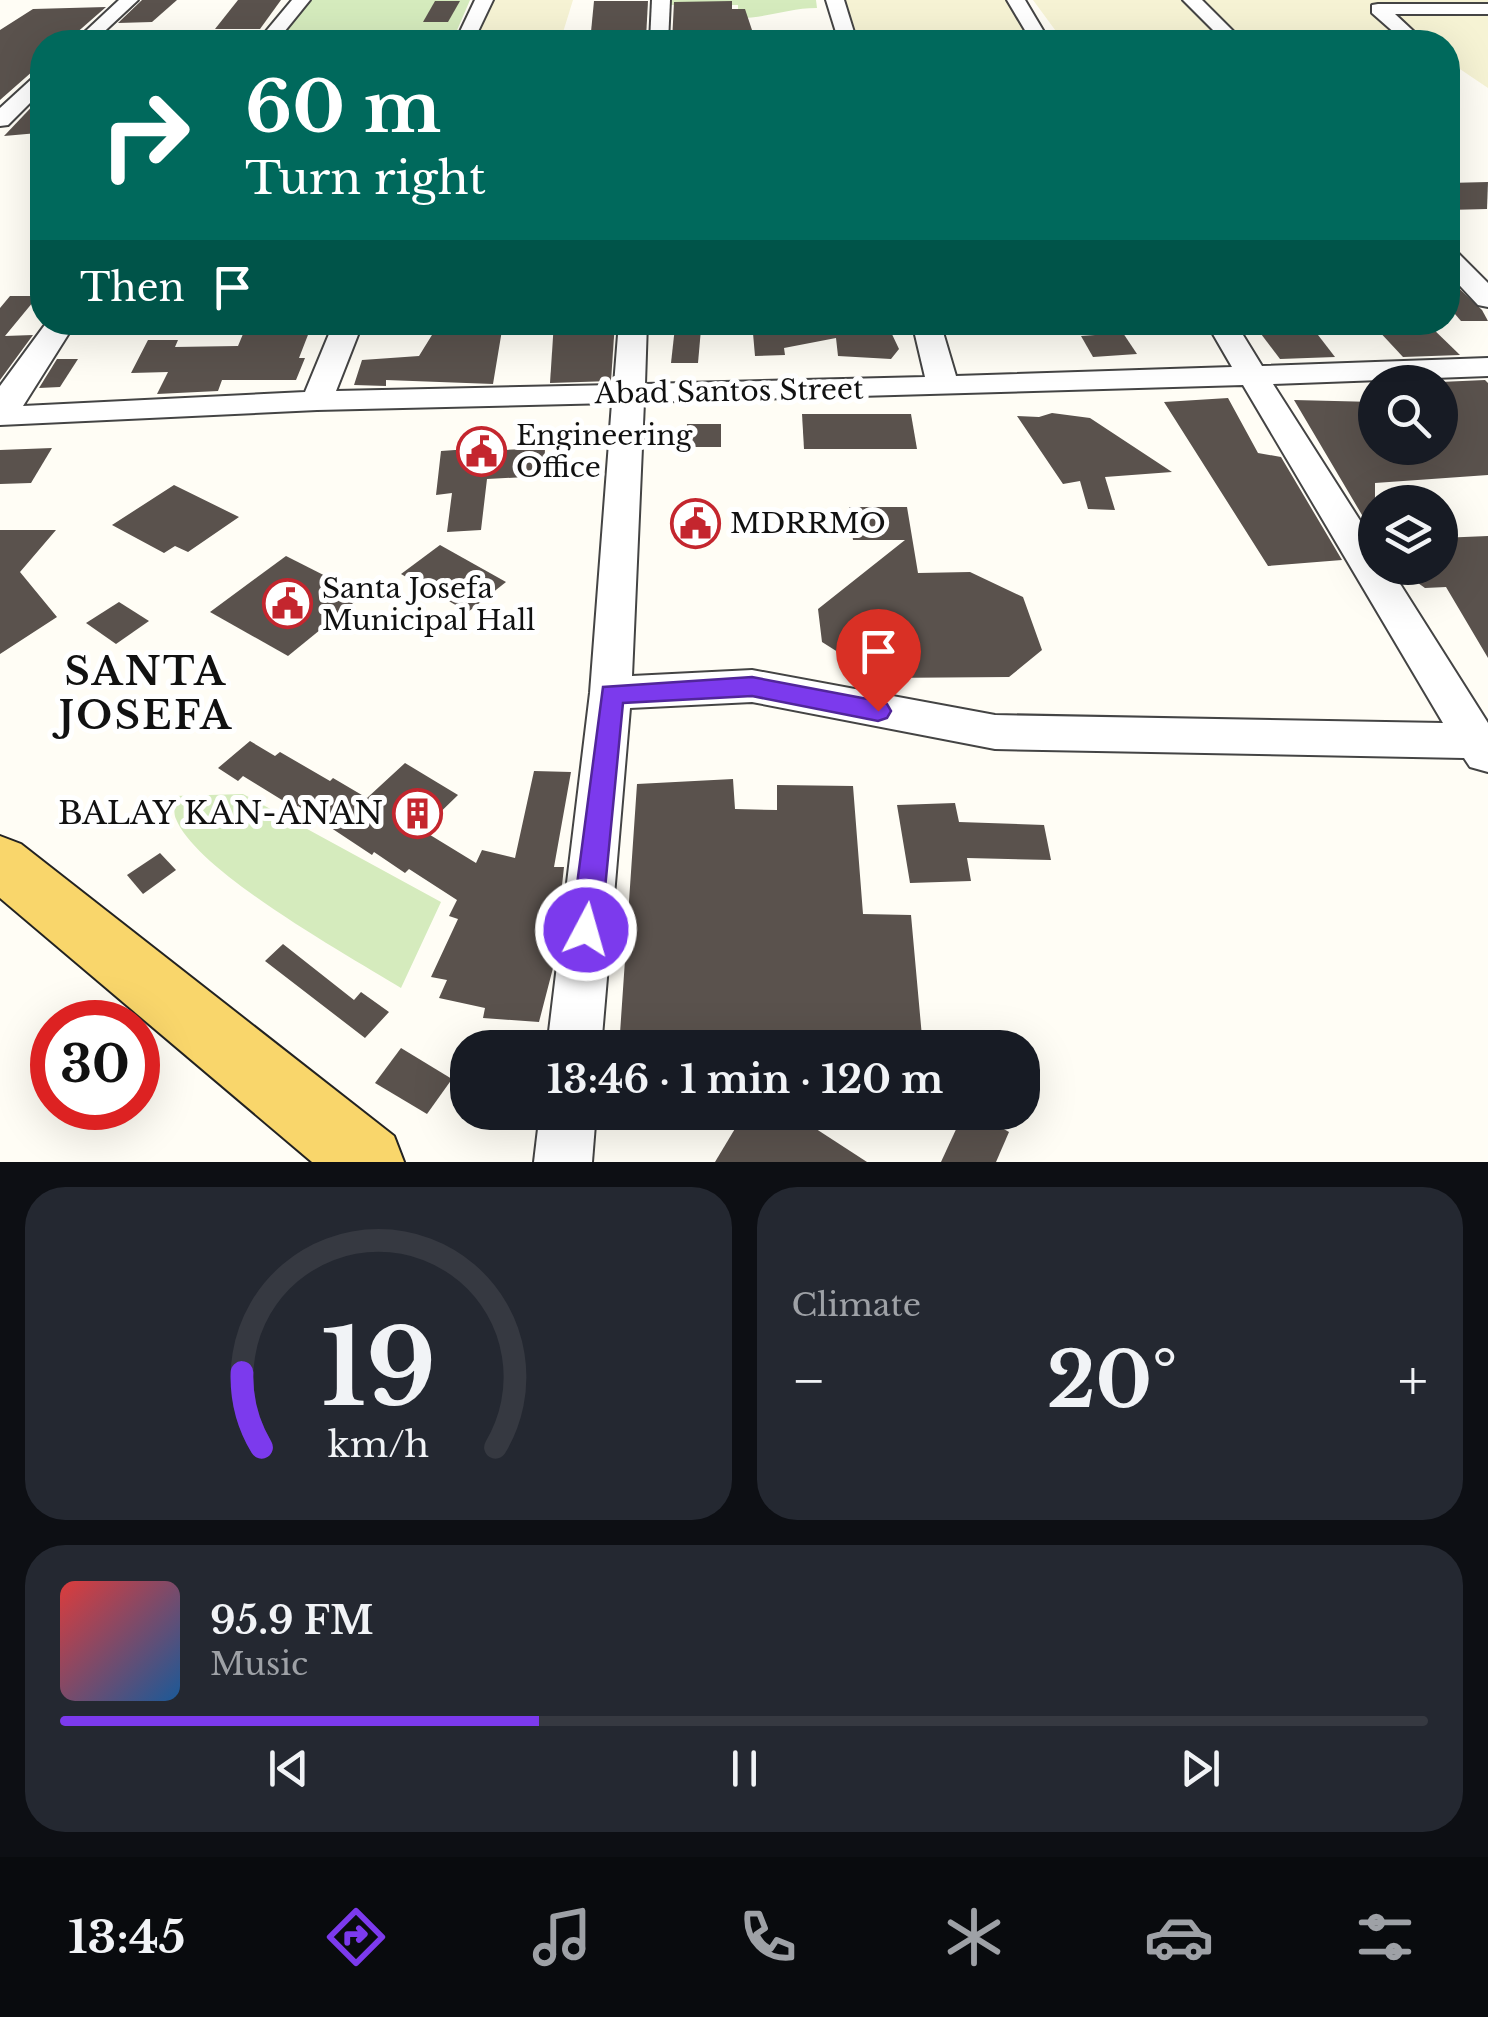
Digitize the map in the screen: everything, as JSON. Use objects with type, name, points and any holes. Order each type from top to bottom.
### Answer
[{"type":"main road","points":[[0,862],[368,1162]]},
{"type":"street","points":[[96,30],[129,0]]},
{"type":"street","points":[[276,30],[302,0]]},
{"type":"street","points":[[470,30],[484,0]]},
{"type":"street","points":[[660,30],[661,0]]},
{"type":"street","points":[[835,0],[844,30]]},
{"type":"street","points":[[1016,0],[1034,30]]},
{"type":"street","points":[[1192,0],[1223,30]]},
{"type":"street","points":[[1403,30],[1378,8],[1488,9]]},
{"type":"street","points":[[14,79],[30,79]]},
{"type":"street","points":[[0,120],[30,91]]},
{"type":"street","points":[[1460,270],[1488,299]]},
{"type":"street","points":[[4,406],[53,335]]},
{"type":"street","points":[[317,401],[344,335]]},
{"type":"street","points":[[576,1030],[612,694],[632,335]]},
{"type":"street","points":[[930,335],[944,386]]},
{"type":"street","points":[[1228,335],[1484,747]]},
{"type":"street","name":"Abad Santos Street","points":[[4,406],[944,386],[1488,367]]},
{"type":"street","points":[[612,694],[752,686],[995,732],[1484,747]]},
{"type":"street","points":[[563,1162],[566,1130]]},
{"type":"shaded area","points":[[493,0],[573,0],[564,30],[479,30]]},
{"type":"shaded area","points":[[843,0],[1013,0],[1033,30],[853,30]]},
{"type":"shaded area","points":[[1033,0],[1488,0],[1488,88],[1460,69],[1460,30],[1055,30]]},
{"type":"green space","points":[[304,0],[470,0],[457,30],[279,30]]},
{"type":"green space","points":[[666,0],[816,0],[817,8],[738,18],[738,5],[665,5]]},
{"type":"green space","points":[[243,794],[441,902],[401,988],[243,887],[190,840],[175,817],[175,796]]},
{"type":"building","points":[[142,0],[177,0],[152,22],[118,23]]},
{"type":"building","points":[[238,0],[281,0],[260,29],[215,29]]},
{"type":"building","points":[[435,1],[460,1],[448,22],[423,22]]},
{"type":"building","points":[[594,1],[648,1],[646,30],[591,30]]},
{"type":"building","points":[[732,1],[732,9],[745,9],[752,30],[673,30],[674,2]]},
{"type":"building","points":[[106,7],[80,30],[30,30],[30,74],[0,100],[0,30],[33,9]]},
{"type":"building","points":[[30,109],[30,134],[4,136]]},
{"type":"building","points":[[1488,182],[1487,209],[1460,210],[1460,183]]},
{"type":"building","points":[[1460,289],[1488,321],[1460,320]]},
{"type":"building","points":[[10,296],[30,296],[30,306],[5,336],[33,335],[0,380],[0,308]]},
{"type":"building","points":[[243,335],[308,335],[299,358],[305,358],[296,380],[222,380],[218,391],[157,394],[168,372],[131,373],[148,340],[178,340],[175,347],[238,346]]},
{"type":"building","points":[[432,335],[501,335],[493,384],[386,380],[386,386],[354,385],[362,360],[419,356]]},
{"type":"building","points":[[553,335],[614,335],[611,381],[550,383]]},
{"type":"building","points":[[674,335],[700,335],[698,363],[671,363]]},
{"type":"building","points":[[753,335],[892,335],[899,349],[891,359],[838,356],[836,338],[784,348],[785,355],[755,356]]},
{"type":"building","points":[[1124,335],[1137,354],[1093,357],[1081,336]]},
{"type":"building","points":[[1262,335],[1318,335],[1335,357],[1280,359]]},
{"type":"building","points":[[1383,335],[1439,335],[1460,355],[1403,357]]},
{"type":"building","points":[[57,359],[78,359],[60,387],[39,388]]},
{"type":"building","points":[[1458,381],[1488,383],[1488,475],[1358,485],[1358,508],[1294,400],[1358,402],[1358,465],[1458,465]]},
{"type":"building","points":[[1228,398],[1258,453],[1281,457],[1342,560],[1268,566],[1164,402]]},
{"type":"building","points":[[1052,413],[1090,418],[1172,472],[1105,477],[1115,510],[1088,509],[1080,481],[1063,484],[1017,416]]},
{"type":"building","points":[[802,414],[911,414],[917,449],[804,449]]},
{"type":"building","points":[[687,424],[721,424],[721,447],[686,447]]},
{"type":"building","points":[[52,448],[31,483],[0,484],[0,450]]},
{"type":"building","points":[[545,448],[544,476],[487,479],[481,530],[447,532],[452,493],[436,495],[441,451]]},
{"type":"building","points":[[174,485],[239,517],[188,552],[175,546],[164,553],[112,525]]},
{"type":"building","points":[[849,507],[907,507],[918,573],[970,572],[1023,597],[1042,650],[1009,677],[879,678],[822,642],[818,609],[905,540],[853,540]]},
{"type":"building","points":[[0,530],[56,530],[20,572],[57,617],[0,654]]},
{"type":"building","points":[[1488,536],[1488,658],[1446,587],[1421,585],[1458,585],[1458,537]]},
{"type":"building","points":[[440,545],[506,582],[468,612],[401,574]]},
{"type":"building","name":"Santa Josefa Municipal Hall","points":[[286,556],[363,595],[288,656],[210,612]]},
{"type":"building","points":[[119,602],[149,621],[116,644],[86,623]]},
{"type":"building","points":[[250,741],[275,756],[280,752],[367,798],[405,763],[458,795],[422,830],[476,863],[482,850],[515,858],[534,771],[571,772],[554,867],[564,867],[553,968],[539,1022],[483,1018],[485,1008],[439,998],[447,980],[431,977],[458,919],[449,916],[457,900],[409,869],[405,873],[374,852],[372,855],[298,806],[295,808],[243,776],[238,781],[218,768]]},
{"type":"building","points":[[733,779],[735,809],[777,810],[777,785],[853,786],[863,914],[911,915],[921,1030],[620,1030],[637,784]]},
{"type":"building","points":[[955,803],[959,822],[1044,825],[1051,860],[967,858],[971,881],[910,883],[897,805]]},
{"type":"building","points":[[160,853],[176,870],[143,894],[127,875]]},
{"type":"building","points":[[283,944],[354,1000],[361,992],[389,1012],[365,1038],[265,961]]},
{"type":"building","points":[[401,1048],[450,1078],[427,1114],[375,1083]]},
{"type":"building","points":[[734,1130],[818,1130],[867,1162],[715,1162]]},
{"type":"building","points":[[956,1130],[1009,1132],[996,1162],[941,1162]]},
{"type":"place","name":"Engineering Office","points":[[481,451]]},
{"type":"place","name":"MDRRMO","points":[[695,523]]},
{"type":"place","name":"Santa Josefa Municipal Hall","points":[[287,604]]},
{"type":"place","name":"BALAY KAN-ANAN","points":[[418,813]]},
{"type":"district","name":"SANTA JOSEFA","points":[[146,694]]},
{"type":"route","points":[[586,930],[612,694],[752,686],[878,711]]}]
